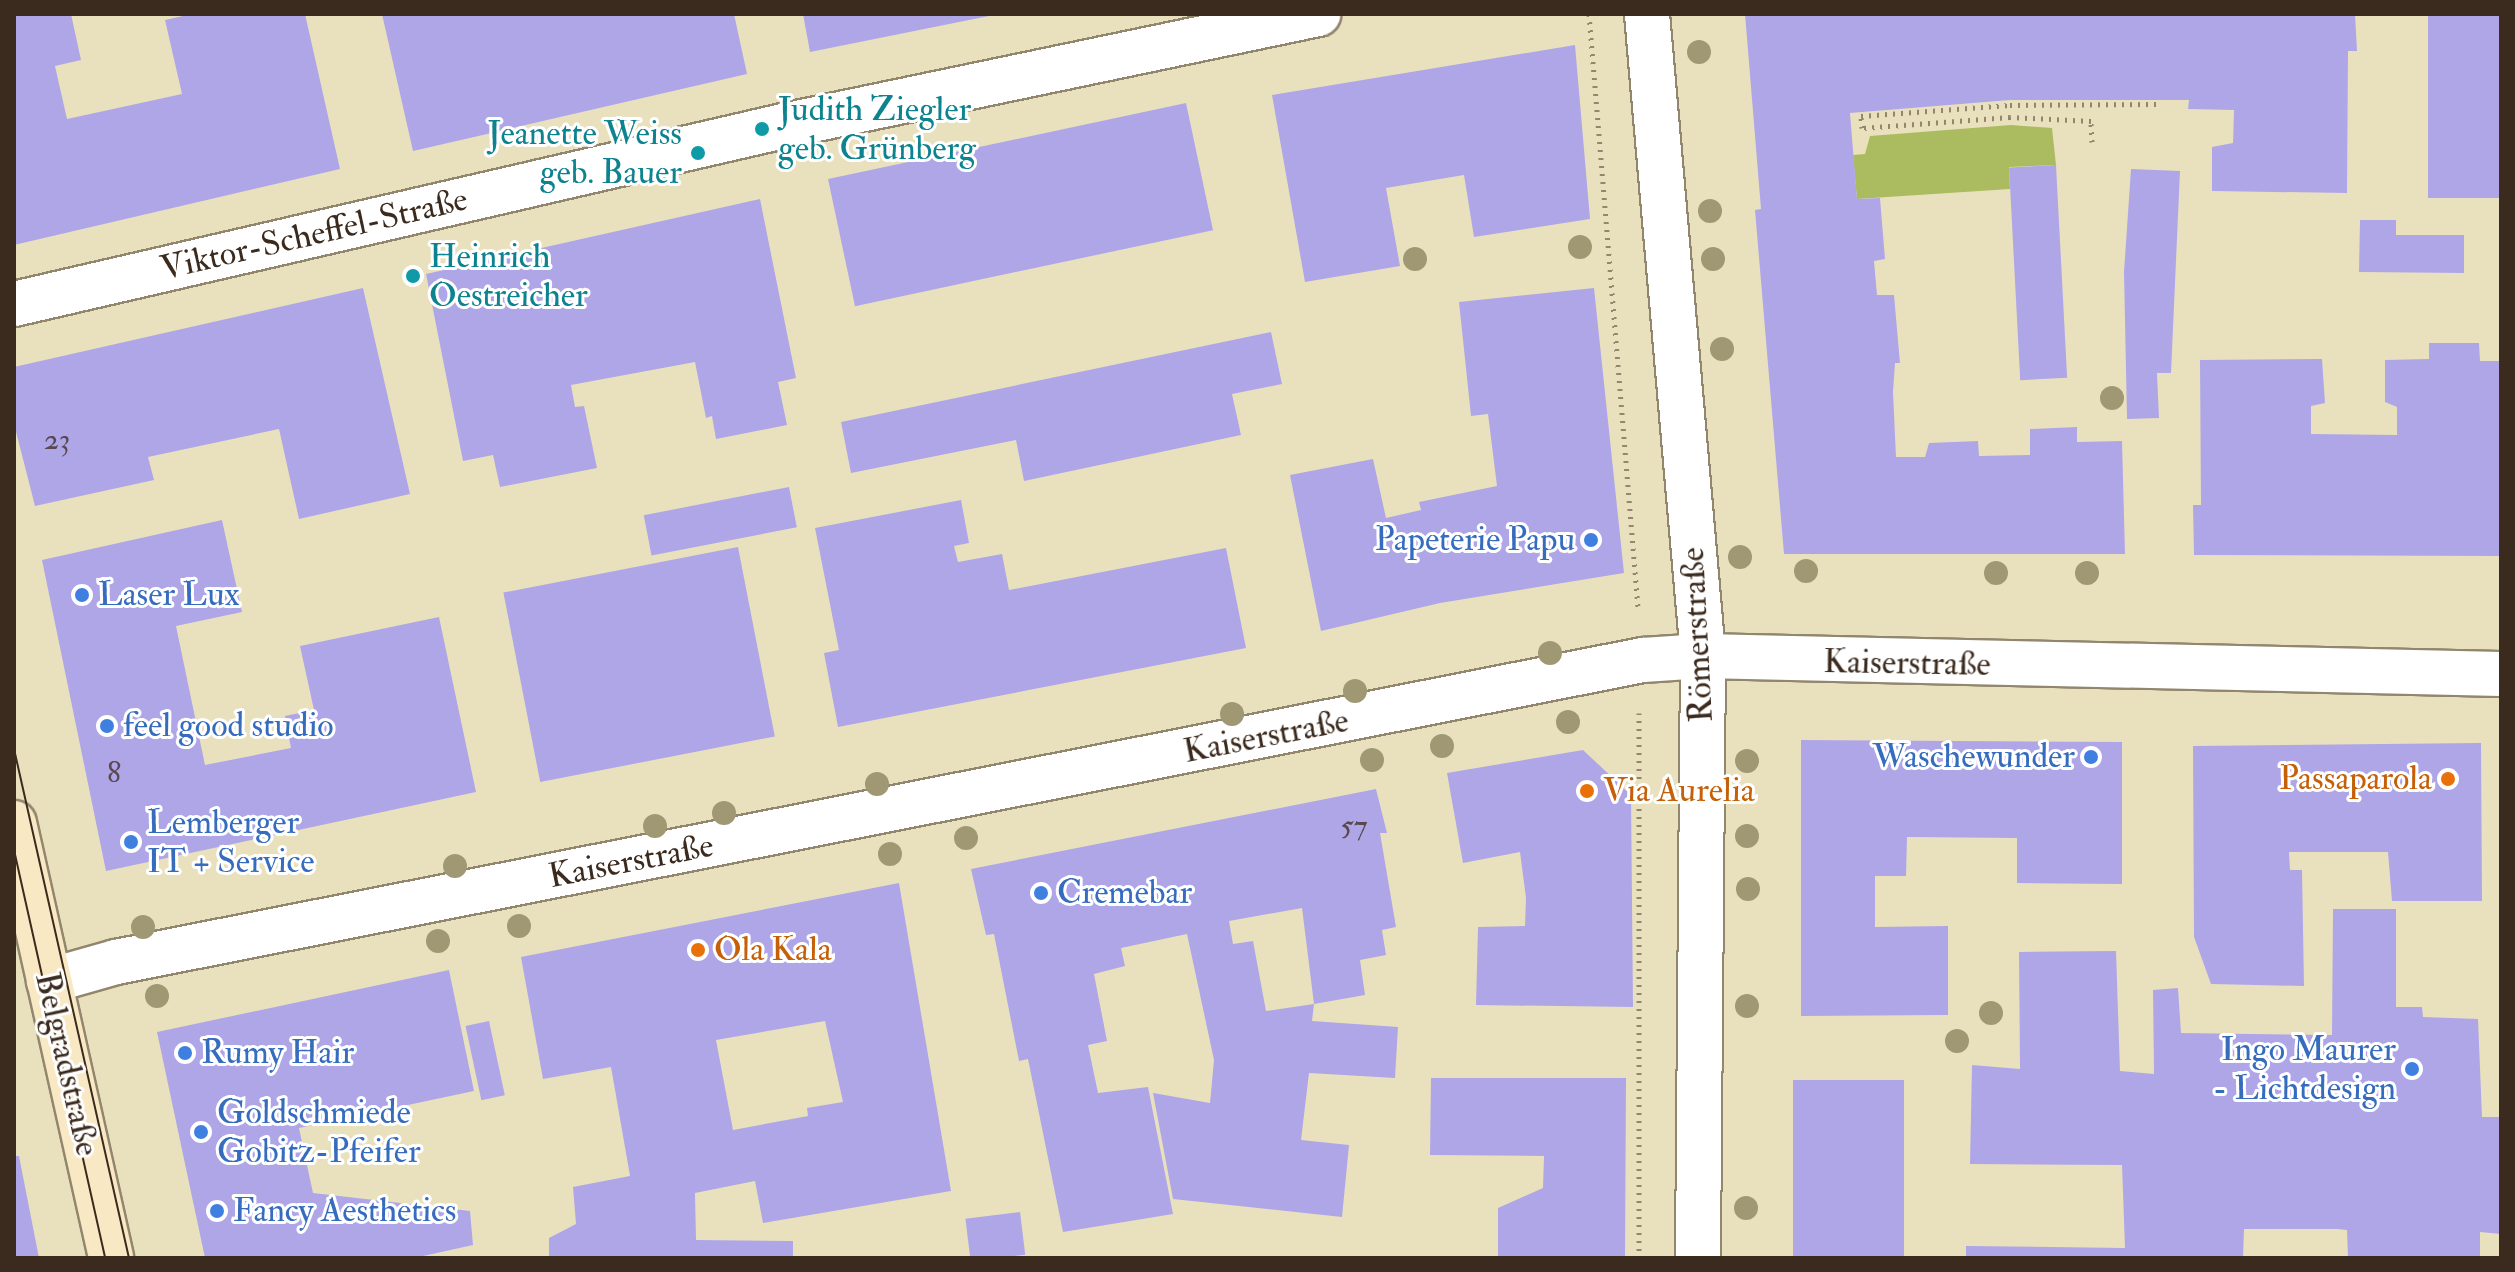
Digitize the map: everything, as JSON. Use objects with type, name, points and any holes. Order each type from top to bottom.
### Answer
[{"type":"main road","name":"Belgradstraße","points":[[14,823],[111,1258]]},
{"type":"street","name":"Viktor-Scheffel-Straße","points":[[14,304],[783,126],[1318,14]]},
{"type":"street","name":"Römerstraße","points":[[1647,14],[1703,656],[1698,1258]]},
{"type":"street","name":"Kaiserstraße","points":[[49,981],[132,959],[1643,660],[1703,656],[2501,674]]},
{"type":"path","points":[[2092,142],[2091,121],[2010,117],[1862,128],[1861,116],[2010,105],[2161,104]]},
{"type":"green space","points":[[2011,125],[2052,128],[2056,165],[2009,167],[2010,189],[1857,199],[1853,155],[1865,154],[1870,136]]},
{"type":"building","points":[[14,14],[71,14],[81,60],[55,66],[67,119],[182,94],[165,20],[192,14],[305,14],[340,169],[14,245]]},
{"type":"building","points":[[382,14],[734,14],[747,74],[413,151]]},
{"type":"building","points":[[803,14],[994,14],[994,15],[810,52]]},
{"type":"building","points":[[1745,14],[2355,14],[2357,51],[2348,51],[2347,193],[2212,191],[2212,147],[2233,143],[2234,110],[2188,109],[2189,100],[2010,100],[1850,113],[1857,199],[1880,198],[1885,259],[1874,261],[1877,295],[1894,295],[1900,363],[1895,363],[1893,392],[1896,457],[1925,457],[1929,443],[1978,441],[1979,456],[2030,455],[2030,429],[2077,427],[2077,442],[2122,441],[2125,554],[1784,554],[1755,210],[1761,209]]},
{"type":"building","points":[[2428,14],[2501,14],[2501,198],[2428,198]]},
{"type":"building","points":[[1575,45],[1590,219],[1474,237],[1464,175],[1386,188],[1400,266],[1305,282],[1272,95]]},
{"type":"building","points":[[1186,103],[1213,230],[855,306],[828,179]]},
{"type":"building","points":[[2056,165],[2067,378],[2020,380],[2009,167]]},
{"type":"building","points":[[2131,169],[2180,171],[2171,373],[2157,373],[2159,418],[2127,419],[2124,272]]},
{"type":"building","points":[[760,199],[796,378],[778,382],[787,425],[716,439],[712,416],[706,418],[695,362],[571,385],[575,407],[584,406],[597,468],[500,487],[493,455],[463,461],[426,274]]},
{"type":"building","points":[[2360,220],[2396,220],[2396,235],[2464,235],[2464,273],[2359,272]]},
{"type":"building","points":[[363,288],[410,494],[299,519],[279,429],[148,457],[154,480],[35,506],[14,424],[14,367]]},
{"type":"building","points":[[1594,288],[1624,573],[1440,603],[1321,631],[1290,475],[1373,459],[1386,518],[1421,510],[1419,502],[1497,486],[1488,414],[1471,416],[1459,302]]},
{"type":"building","points":[[1271,332],[1282,384],[1232,394],[1241,435],[1024,481],[1016,440],[851,473],[841,422]]},
{"type":"building","points":[[2429,343],[2479,343],[2480,361],[2501,361],[2501,556],[2194,555],[2193,505],[2201,505],[2200,360],[2322,359],[2325,403],[2311,406],[2311,434],[2397,435],[2397,407],[2385,402],[2385,360],[2429,359]]},
{"type":"building","points":[[789,487],[797,527],[652,555],[644,515]]},
{"type":"building","points":[[961,500],[969,543],[954,546],[958,562],[1002,554],[1009,590],[1226,548],[1246,648],[838,727],[824,653],[839,650],[815,528]]},
{"type":"building","points":[[222,520],[242,612],[176,626],[205,765],[291,748],[285,716],[314,710],[300,646],[439,617],[476,792],[106,871],[42,560]]},
{"type":"building","points":[[738,547],[775,736],[540,782],[503,593]]},
{"type":"building","points":[[1801,740],[2122,742],[2122,884],[2017,883],[2017,838],[1907,837],[1906,876],[1875,876],[1875,927],[1948,926],[1948,1015],[1801,1016]]},
{"type":"building","points":[[2481,743],[2482,901],[2392,901],[2388,852],[2289,852],[2290,870],[2302,870],[2304,986],[2211,984],[2194,937],[2193,746]]},
{"type":"building","points":[[1583,750],[1631,795],[1633,1007],[1476,1005],[1478,927],[1525,926],[1526,898],[1520,852],[1463,863],[1447,773]]},
{"type":"building","points":[[1376,789],[1387,833],[1380,833],[1396,927],[1382,930],[1386,955],[1360,960],[1365,995],[1314,1004],[1312,1021],[1398,1027],[1395,1078],[1309,1073],[1301,1140],[1349,1145],[1342,1217],[1173,1199],[1153,1093],[1210,1103],[1214,1060],[1187,934],[1121,948],[1125,966],[1094,974],[1107,1041],[1088,1045],[1098,1093],[1148,1087],[1173,1214],[1063,1232],[1028,1059],[1019,1061],[994,934],[986,935],[971,869]],"holes":[[[1302,908],[1314,1004],[1266,1011],[1253,941],[1233,944],[1229,921]]]},
{"type":"building","points":[[899,883],[951,1191],[763,1223],[755,1181],[695,1193],[696,1240],[793,1241],[793,1258],[549,1258],[549,1238],[576,1224],[573,1187],[630,1176],[611,1067],[543,1079],[521,957]],"holes":[[[825,1021],[843,1102],[807,1108],[808,1116],[733,1130],[716,1040]]]},
{"type":"building","points":[[2333,909],[2396,909],[2396,1007],[2422,1007],[2423,1017],[2478,1019],[2482,1117],[2501,1117],[2501,1234],[2480,1232],[2480,1258],[2348,1258],[2347,1230],[2244,1229],[2243,1258],[1966,1258],[1966,1246],[2125,1248],[2122,1165],[1970,1164],[1972,1065],[2020,1069],[2019,952],[2116,951],[2120,1071],[2154,1074],[2153,990],[2178,988],[2181,1033],[2332,1035]]},
{"type":"building","points":[[449,970],[474,1091],[299,1128],[313,1193],[470,1211],[473,1245],[414,1258],[205,1258],[157,1032]]},
{"type":"building","points":[[489,1021],[505,1095],[481,1100],[466,1026]]},
{"type":"building","points":[[1431,1078],[1626,1078],[1625,1258],[1498,1258],[1498,1208],[1543,1188],[1544,1156],[1430,1155]]},
{"type":"building","points":[[1793,1080],[1904,1080],[1904,1258],[1793,1258]]},
{"type":"building","points":[[14,1156],[19,1156],[39,1258],[14,1258]]},
{"type":"building","points":[[1020,1212],[1025,1255],[970,1258],[965,1219]]},
{"type":"tram line","points":[[14,749],[129,1258]]},
{"type":"tram line","points":[[14,850],[105,1258]]},
{"type":"place","name":"Judith Ziegler geb. Grünberg","points":[[762,129]]},
{"type":"place","name":"Jeanette Weiss geb. Bauer","points":[[698,153]]},
{"type":"place","name":"Heinrich Oestreicher","points":[[413,276]]},
{"type":"place","name":"Papeterie Papu","points":[[1591,540]]},
{"type":"place","name":"Laser Lux","points":[[82,595]]},
{"type":"place","name":"feel good studio","points":[[107,726]]},
{"type":"place","name":"Waschewunder","points":[[2091,757]]},
{"type":"place","name":"Passaparola","points":[[2448,779]]},
{"type":"place","name":"Via Aurelia","points":[[1587,791]]},
{"type":"place","name":"Lemberger IT + Service","points":[[131,842]]},
{"type":"place","name":"Cremebar","points":[[1041,893]]},
{"type":"place","name":"Ola Kala","points":[[698,950]]},
{"type":"place","name":"Rumy Hair","points":[[185,1053]]},
{"type":"place","name":"Ingo Maurer - Lichtdesign","points":[[2412,1069]]},
{"type":"place","name":"Goldschmiede Gobitz-Pfeifer","points":[[201,1132]]},
{"type":"place","name":"Fancy Aesthetics","points":[[217,1211]]}]
